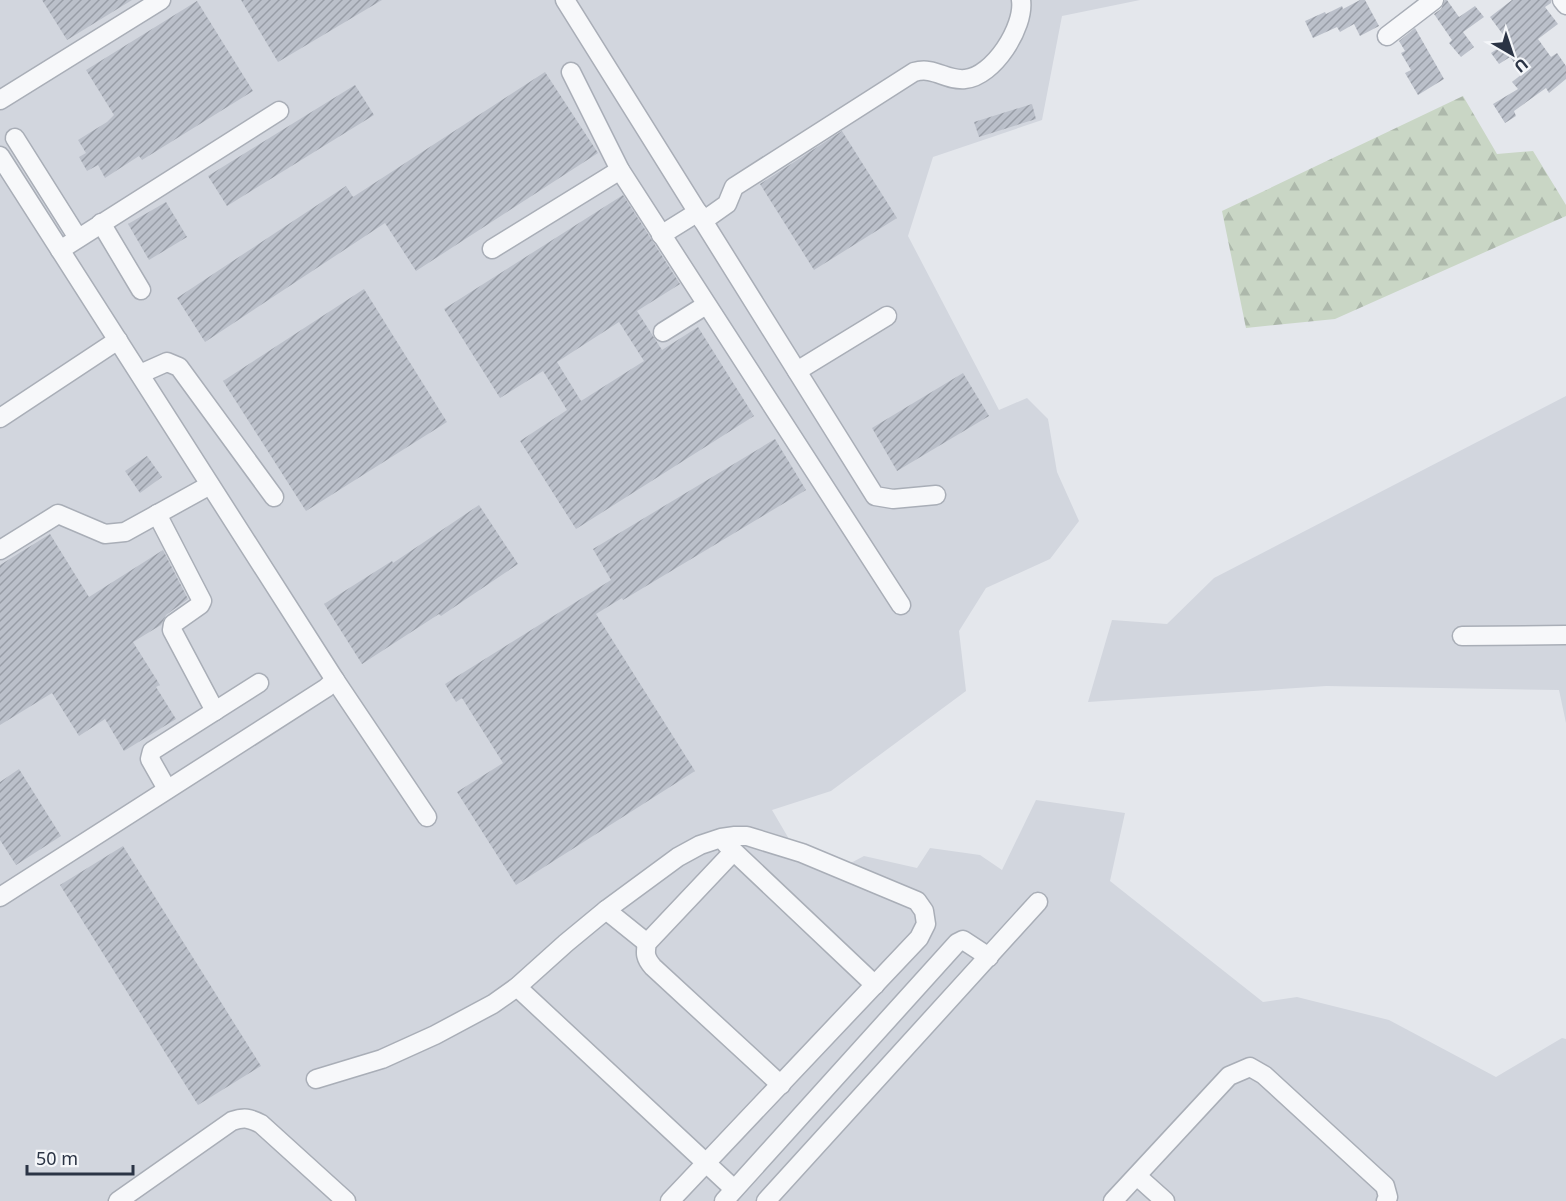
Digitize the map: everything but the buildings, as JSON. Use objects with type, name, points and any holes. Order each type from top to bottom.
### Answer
[{"type":"street","points":[[0,100],[161,0]]},
{"type":"street","points":[[565,0],[875,496],[893,499],[936,495]]},
{"type":"street","points":[[661,235],[727,204],[734,187],[914,72],[924,69],[932,70],[955,79],[967,80],[980,72],[995,61],[1008,45],[1019,26],[1022,0]]},
{"type":"street","points":[[1387,36],[1434,0]]},
{"type":"street","points":[[1562,0],[1566,5]]},
{"type":"street","points":[[571,72],[620,170],[902,605]]},
{"type":"street","points":[[60,250],[279,111]]},
{"type":"street","points":[[15,138],[78,238]]},
{"type":"street","points":[[0,156],[335,680],[427,817]]},
{"type":"street","points":[[492,249],[620,170]]},
{"type":"street","points":[[101,223],[141,290]]},
{"type":"street","points":[[663,332],[706,305]]},
{"type":"street","points":[[797,371],[887,316]]},
{"type":"street","points":[[0,418],[118,340]]},
{"type":"street","points":[[140,374],[167,362],[178,367],[274,497]]},
{"type":"street","points":[[0,550],[58,514],[105,534],[125,532],[210,484]]},
{"type":"street","points":[[157,514],[201,597],[200,604],[173,624],[172,630],[215,711]]},
{"type":"street","points":[[1462,636],[1566,635]]},
{"type":"street","points":[[0,897],[326,688],[335,680]]},
{"type":"street","points":[[167,789],[150,759],[152,752],[259,683]]},
{"type":"street","points":[[670,1201],[707,1164],[919,938],[926,924],[924,911],[917,901],[802,853],[747,837],[735,836],[647,943],[645,954],[653,967],[781,1085]]},
{"type":"street","points":[[316,1079],[382,1059],[435,1035],[493,1004],[517,987],[606,910],[678,857],[700,845],[727,845],[875,985]]},
{"type":"street","points":[[766,1201],[1038,902]]},
{"type":"street","points":[[606,910],[647,943]]},
{"type":"street","points":[[517,987],[707,1164],[729,1195],[957,943],[963,940],[989,957]]},
{"type":"street","points":[[1113,1201],[1229,1076],[1250,1067],[1264,1075],[1385,1186],[1388,1197],[1386,1201]]},
{"type":"street","points":[[118,1201],[232,1120],[241,1118],[251,1119],[261,1124],[346,1201]]},
{"type":"street","points":[[1137,1176],[1165,1201]]},
{"type":"shaded area","points":[[0,0],[1140,0],[1062,16],[1042,120],[933,157],[908,236],[999,410],[1027,398],[1048,419],[1057,472],[1079,521],[1050,559],[986,588],[959,631],[966,691],[831,791],[772,810],[789,839],[845,866],[864,856],[917,868],[930,848],[980,855],[1002,870],[1036,800],[1125,813],[1110,881],[1263,1002],[1297,997],[1389,1020],[1496,1077],[1562,1038],[1566,1039],[1566,1201],[0,1201]]},
{"type":"shaded area","points":[[1566,396],[1566,723],[1559,690],[1326,686],[1088,702],[1112,620],[1167,624],[1214,578]]},
{"type":"green space","points":[[1463,96],[1497,154],[1533,151],[1566,205],[1566,216],[1335,319],[1246,328],[1222,211]]}]
